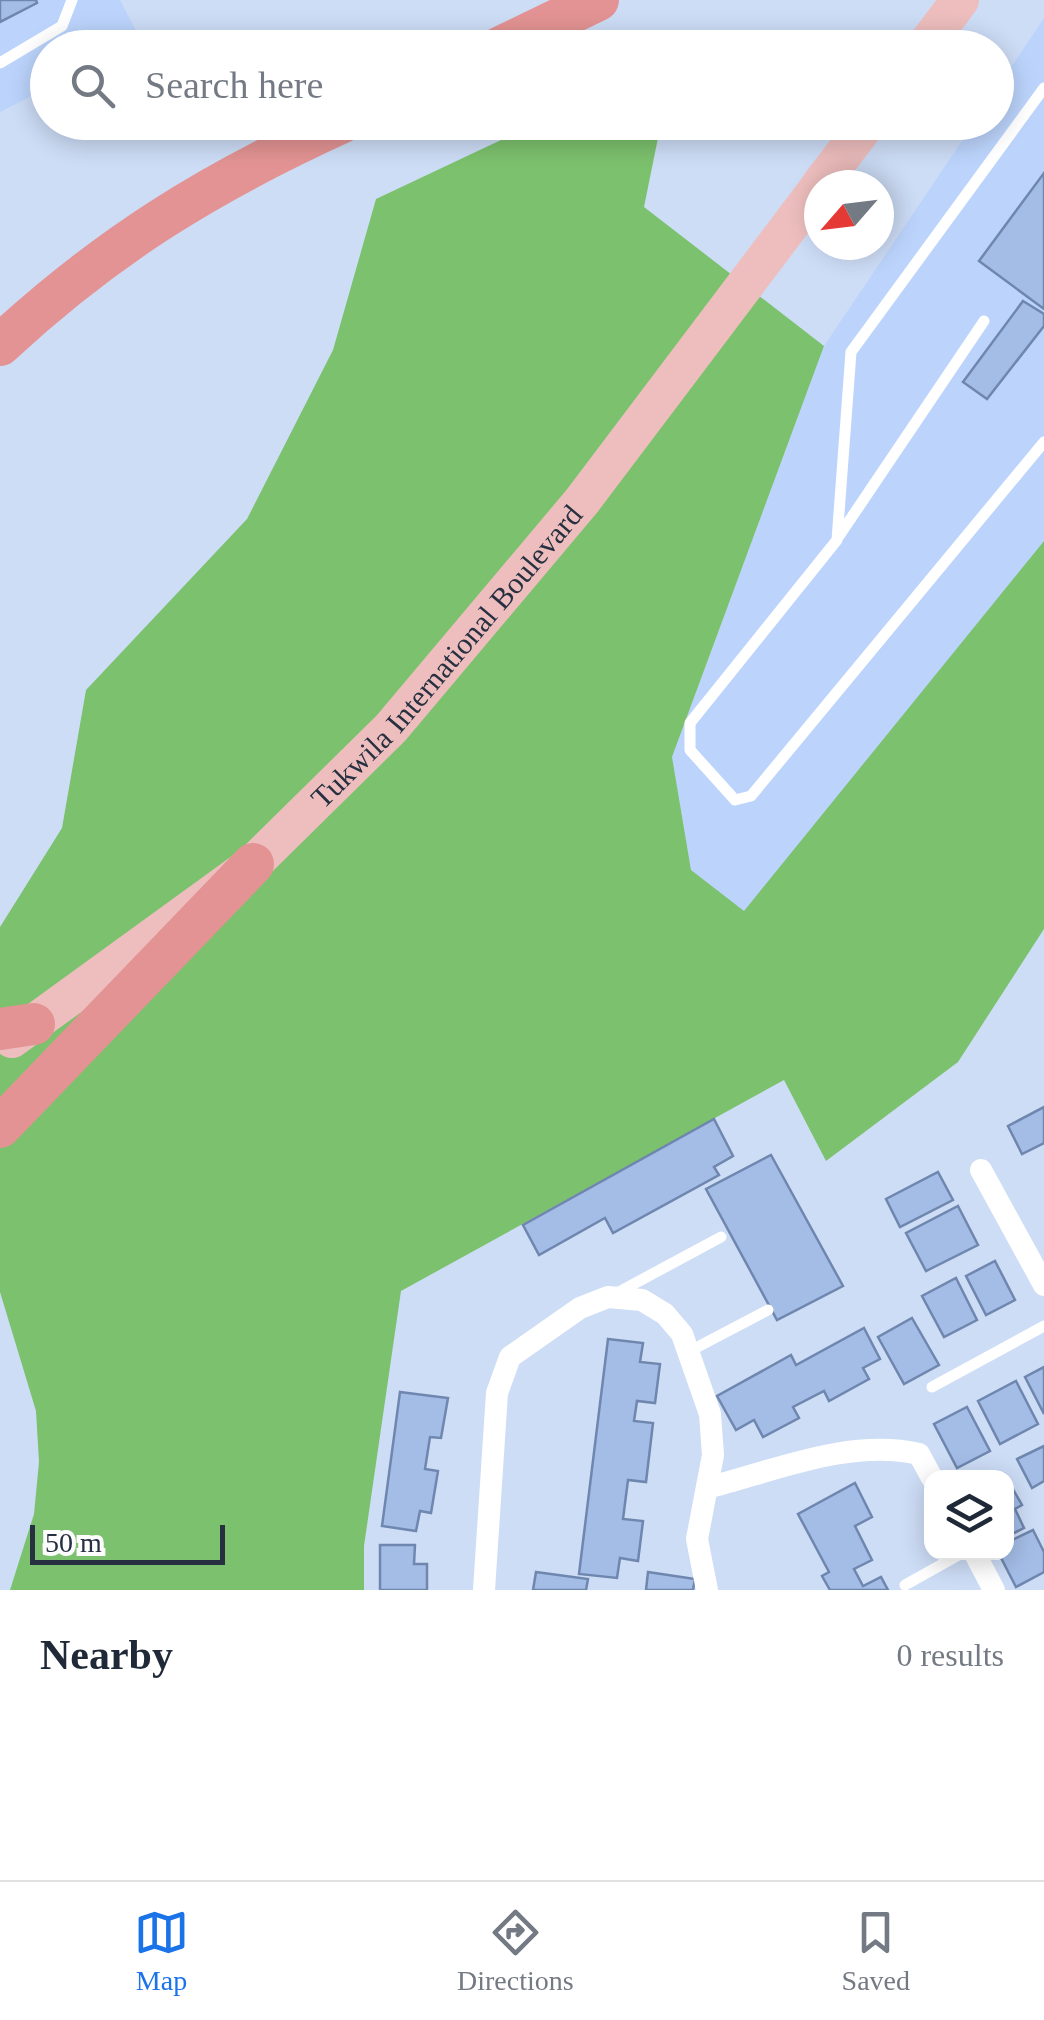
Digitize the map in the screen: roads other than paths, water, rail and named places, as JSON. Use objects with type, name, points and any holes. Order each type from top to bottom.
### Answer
[{"type":"highway","points":[[536,30],[598,0]]},
{"type":"highway","points":[[0,345],[58,292],[136,233],[243,168],[304,140]]},
{"type":"highway","points":[[3,1124],[254,864]]},
{"type":"main road","points":[[938,30],[960,0]]},
{"type":"main road","name":"Tukwila International Boulevard","points":[[832,170],[854,140]]},
{"type":"main road","name":"Tukwila International Boulevard","points":[[11,1033],[254,864],[391,728],[582,500],[804,207]]},
{"type":"street","points":[[980,1170],[1044,1285]]},
{"type":"street","points":[[484,1590],[496,1392],[510,1357],[580,1308],[608,1297],[642,1300],[664,1314],[682,1334],[710,1414],[713,1455],[697,1540],[707,1590]]},
{"type":"street","points":[[707,1488],[876,1449],[918,1454],[927,1470]]},
{"type":"street","points":[[978,1560],[994,1590]]},
{"type":"lane","points":[[55,30],[62,26],[72,0]]},
{"type":"lane","points":[[0,63],[30,45]]},
{"type":"lane","points":[[1014,129],[1044,88]]},
{"type":"lane","points":[[836,540],[851,352],[1006,140]]},
{"type":"lane","points":[[984,321],[836,540],[690,724],[690,750],[735,800],[751,796],[1044,442]]},
{"type":"lane","points":[[608,1297],[721,1237]]},
{"type":"lane","points":[[688,1352],[768,1310]]},
{"type":"lane","points":[[932,1387],[1044,1326]]},
{"type":"lane","points":[[905,1584],[949,1560]]}]
